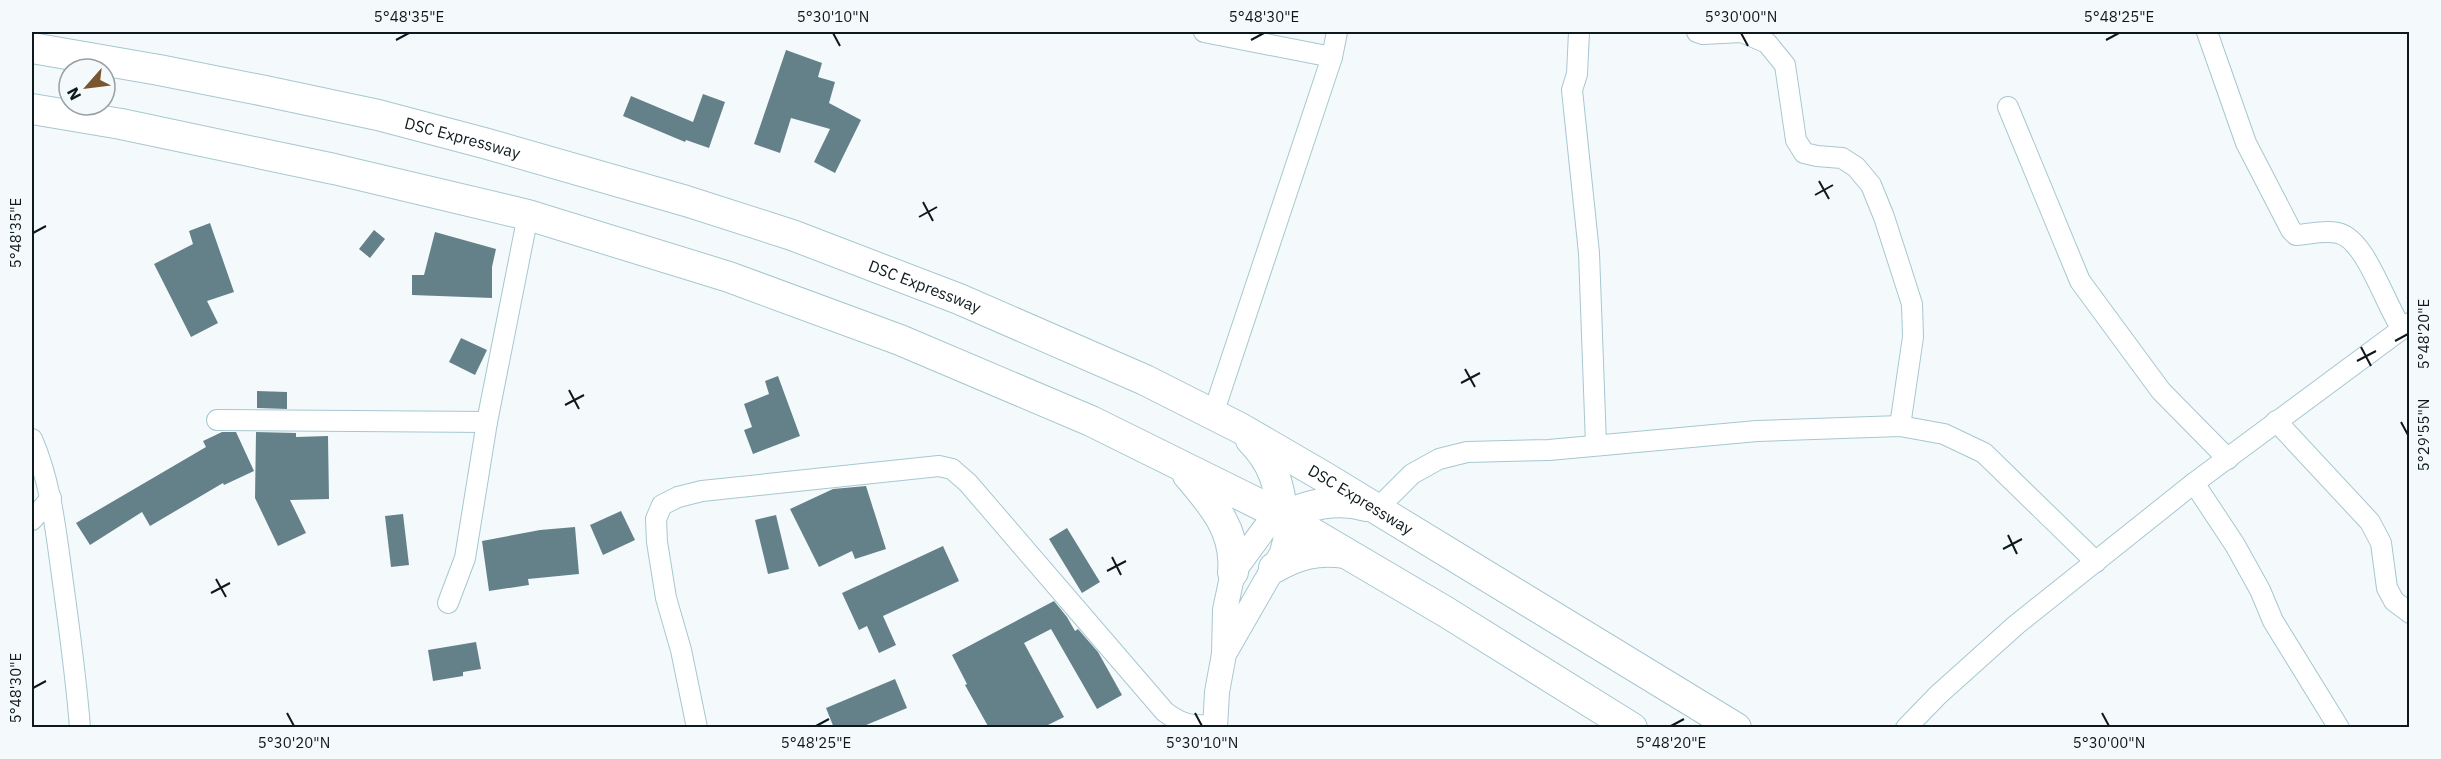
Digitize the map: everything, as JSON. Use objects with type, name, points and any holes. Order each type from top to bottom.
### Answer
[{"type":"main road","name":"DSC Expressway","points":[[32,48],[159,70],[378,116],[484,143],[686,201],[792,235],[959,299],[1145,380],[1240,428],[1736,728]]},
{"type":"main road","points":[[32,109],[120,124],[334,169],[528,215],[729,277],[900,340],[1091,421],[1283,516],[1632,728]]},
{"type":"main road","points":[[1240,428],[1269,460],[1276,475],[1283,516]]},
{"type":"main road","points":[[1180,466],[1208,499],[1226,526],[1235,557],[1233,572]]},
{"type":"main road","points":[[1283,516],[1318,503],[1358,504],[1377,509]]},
{"type":"main road","points":[[1274,568],[1288,559],[1306,553],[1332,551],[1347,553]]},
{"type":"street","points":[[1204,32],[1332,57]]},
{"type":"street","points":[[1213,414],[1332,57],[1337,32]]},
{"type":"street","points":[[1579,32],[1577,74],[1572,90],[1588,253],[1596,444]]},
{"type":"street","points":[[1697,32],[1703,34],[1742,32],[1767,43],[1785,65],[1796,140],[1804,153],[1842,158],[1856,167],[1870,185],[1884,217],[1912,304],[1913,337],[1900,426]]},
{"type":"street","points":[[1906,728],[1938,695],[2016,625],[2194,483],[2406,326],[2392,316],[2370,264],[2358,246],[2340,233],[2312,232],[2296,235],[2291,230],[2246,143],[2207,32]]},
{"type":"street","points":[[2008,107],[2080,281],[2161,391],[2228,459]]},
{"type":"street","points":[[448,603],[465,558],[487,422],[528,215]]},
{"type":"street","points":[[217,420],[487,422]]},
{"type":"street","points":[[2276,421],[2370,522],[2381,543],[2387,588],[2394,601],[2409,612]]},
{"type":"street","points":[[1377,509],[1412,474],[1439,459],[1467,452],[1549,450],[1757,431],[1900,426],[1944,435],[1984,453],[2096,562]]},
{"type":"street","points":[[32,439],[51,498],[80,728]]},
{"type":"street","points":[[697,728],[681,650],[666,598],[657,542],[656,519],[662,505],[678,497],[702,491],[939,466],[952,469],[968,483],[1165,712],[1181,723],[1196,726],[1215,726],[1217,692],[1224,654],[1225,610],[1233,572],[1268,524],[1283,516],[1286,537],[1282,553],[1224,654]]},
{"type":"street","points":[[2194,483],[2235,545],[2260,590],[2273,621],[2339,728]]},
{"type":"street","points":[[32,520],[51,498]]},
{"type":"building","points":[[786,50],[822,63],[818,77],[835,82],[829,103],[861,120],[835,173],[814,162],[830,129],[791,118],[780,153],[754,144]]},
{"type":"building","points":[[703,94],[725,102],[709,148],[686,140],[685,142],[623,116],[631,96],[693,122]]},
{"type":"building","points":[[210,223],[234,292],[207,301],[218,323],[191,337],[154,264],[193,244],[189,231]]},
{"type":"building","points":[[374,230],[385,239],[370,258],[359,249]]},
{"type":"building","points":[[435,232],[496,249],[492,267],[492,298],[412,295],[412,275],[424,275]]},
{"type":"building","points":[[461,338],[487,350],[475,375],[449,362]]},
{"type":"building","points":[[778,376],[800,436],[753,454],[744,430],[752,427],[744,404],[769,394],[765,381]]},
{"type":"building","points":[[257,391],[287,392],[287,409],[257,408]]},
{"type":"building","points":[[222,432],[236,432],[254,471],[224,485],[223,483],[150,526],[142,512],[90,545],[76,523],[206,447],[203,441]]},
{"type":"building","points":[[256,432],[296,433],[296,437],[328,436],[329,499],[290,500],[306,533],[278,546],[255,498]]},
{"type":"building","points":[[866,486],[886,549],[855,559],[852,551],[819,567],[790,509],[833,489]]},
{"type":"building","points":[[621,511],[635,540],[603,555],[590,525]]},
{"type":"building","points":[[403,514],[409,565],[391,567],[385,516]]},
{"type":"building","points":[[776,515],[789,569],[768,574],[755,520]]},
{"type":"building","points":[[575,527],[579,574],[528,579],[529,585],[489,591],[482,541],[540,530]]},
{"type":"building","points":[[1067,528],[1100,582],[1082,593],[1049,539]]},
{"type":"building","points":[[943,546],[959,581],[883,616],[896,645],[879,653],[867,626],[859,630],[842,593]]},
{"type":"building","points":[[1054,601],[1075,631],[1078,629],[1098,652],[1122,695],[1097,709],[1051,629],[1024,643],[1064,717],[1042,728],[989,728],[965,685],[967,684],[952,655]]},
{"type":"building","points":[[476,642],[481,669],[463,672],[463,676],[433,681],[428,650]]},
{"type":"building","points":[[895,679],[907,708],[859,728],[834,728],[826,708]]}]
